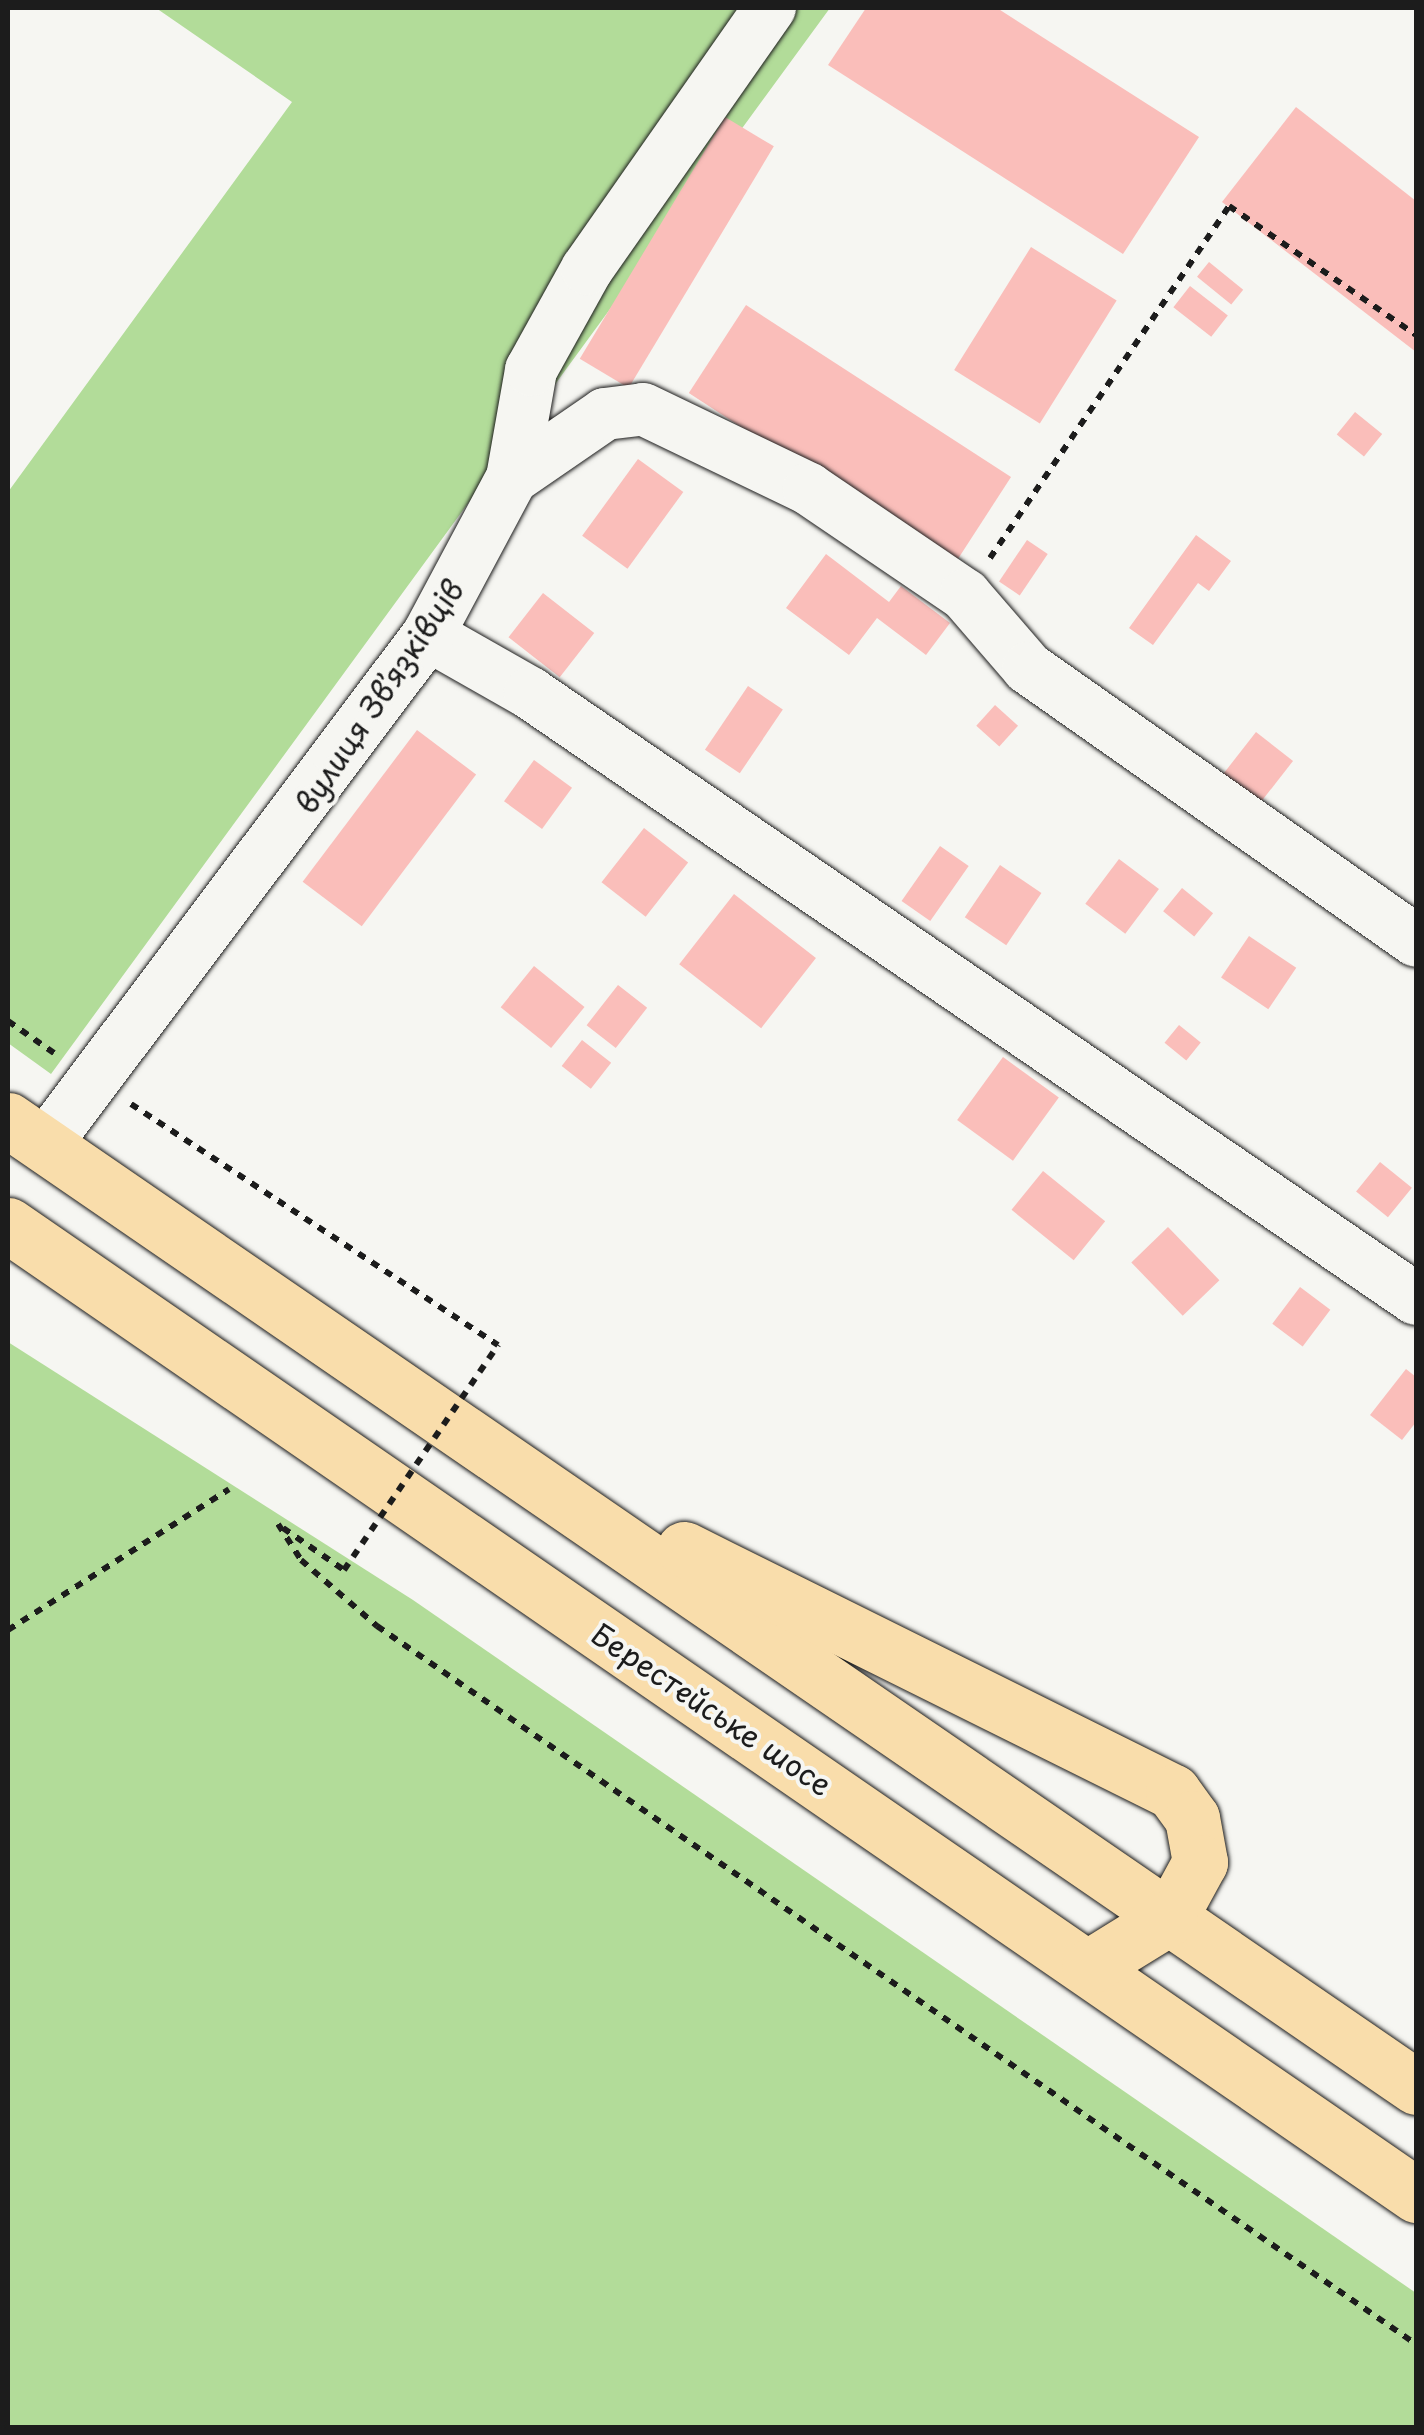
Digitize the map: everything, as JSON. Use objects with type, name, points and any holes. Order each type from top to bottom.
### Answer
[{"type":"highway","points":[[26,1133],[1416,2087]]},
{"type":"highway","name":"Берестейське шосе","points":[[8,1225],[1416,2195]]},
{"type":"highway","points":[[532,1477],[1149,1774],[1192,1818],[1200,1862],[1170,1917],[1088,1967]]},
{"type":"street","name":"вулиця Звʼязківців","points":[[26,1133],[94,1080],[428,635],[512,478],[530,370],[587,269],[770,8]]},
{"type":"street","points":[[512,478],[605,414],[643,408],[808,489],[964,595],[1028,668],[1416,941]]},
{"type":"street","points":[[428,635],[530,692],[1416,1299]]},
{"type":"path","points":[[964,595],[1229,206],[1416,335]]},
{"type":"path","points":[[8,1021],[498,1345],[344,1570],[278,1524],[301,1560],[377,1626],[1416,2344]]},
{"type":"path","points":[[8,1630],[229,1488]]},
{"type":"green space","points":[[156,8],[830,8],[51,1074],[8,1043],[8,492],[292,102]]},
{"type":"green space","points":[[8,1342],[413,1600],[1416,2293],[1416,2427],[8,2427]]},
{"type":"building","points":[[866,8],[997,8],[1199,137],[1123,254],[828,65]]},
{"type":"building","points":[[1296,107],[1416,201],[1416,352],[1222,202]]},
{"type":"building","points":[[725,117],[774,146],[629,388],[580,359]]},
{"type":"building","points":[[1031,247],[1117,301],[1040,423],[954,370]]},
{"type":"building","points":[[1209,262],[1243,290],[1231,304],[1197,277]]},
{"type":"building","points":[[1190,286],[1228,316],[1211,337],[1173,307]]},
{"type":"building","points":[[746,305],[1011,477],[954,565],[689,393]]},
{"type":"building","points":[[1355,412],[1382,434],[1364,457],[1337,435]]},
{"type":"building","points":[[638,459],[683,492],[627,569],[582,536]]},
{"type":"building","points":[[1196,535],[1231,561],[1209,591],[1198,583],[1153,645],[1129,628]]},
{"type":"building","points":[[1027,540],[1048,554],[1020,595],[999,581]]},
{"type":"building","points":[[826,554],[889,602],[901,586],[950,623],[926,655],[877,618],[849,655],[786,608]]},
{"type":"building","points":[[543,593],[594,633],[560,677],[509,637]]},
{"type":"building","points":[[748,686],[783,709],[740,773],[705,750]]},
{"type":"building","points":[[995,705],[1018,726],[999,747],[976,726]]},
{"type":"building","points":[[417,730],[476,775],[362,926],[303,882]]},
{"type":"building","points":[[1256,732],[1293,761],[1254,811],[1217,782]]},
{"type":"building","points":[[534,760],[572,788],[542,829],[504,801]]},
{"type":"building","points":[[644,828],[688,862],[646,917],[602,882]]},
{"type":"building","points":[[940,846],[969,866],[930,921],[902,901]]},
{"type":"building","points":[[1119,859],[1159,889],[1125,934],[1085,904]]},
{"type":"building","points":[[1000,865],[1041,893],[1006,945],[965,917]]},
{"type":"building","points":[[1182,888],[1213,913],[1194,936],[1163,911]]},
{"type":"building","points":[[734,894],[816,958],[761,1028],[679,964]]},
{"type":"building","points":[[1249,936],[1296,968],[1268,1009],[1221,977]]},
{"type":"building","points":[[534,966],[585,1007],[551,1048],[501,1007]]},
{"type":"building","points":[[618,985],[647,1008],[616,1048],[587,1025]]},
{"type":"building","points":[[1179,1025],[1201,1043],[1186,1060],[1165,1043]]},
{"type":"building","points":[[582,1040],[611,1063],[591,1089],[562,1066]]},
{"type":"building","points":[[1003,1057],[1059,1098],[1013,1161],[957,1120]]},
{"type":"building","points":[[1380,1162],[1412,1188],[1388,1217],[1356,1192]]},
{"type":"building","points":[[1043,1171],[1105,1221],[1074,1260],[1012,1210]]},
{"type":"building","points":[[1168,1227],[1219,1280],[1183,1316],[1131,1262]]},
{"type":"building","points":[[1300,1287],[1330,1310],[1303,1347],[1272,1324]]},
{"type":"building","points":[[1406,1369],[1416,1377],[1416,1422],[1402,1440],[1370,1415]]}]
